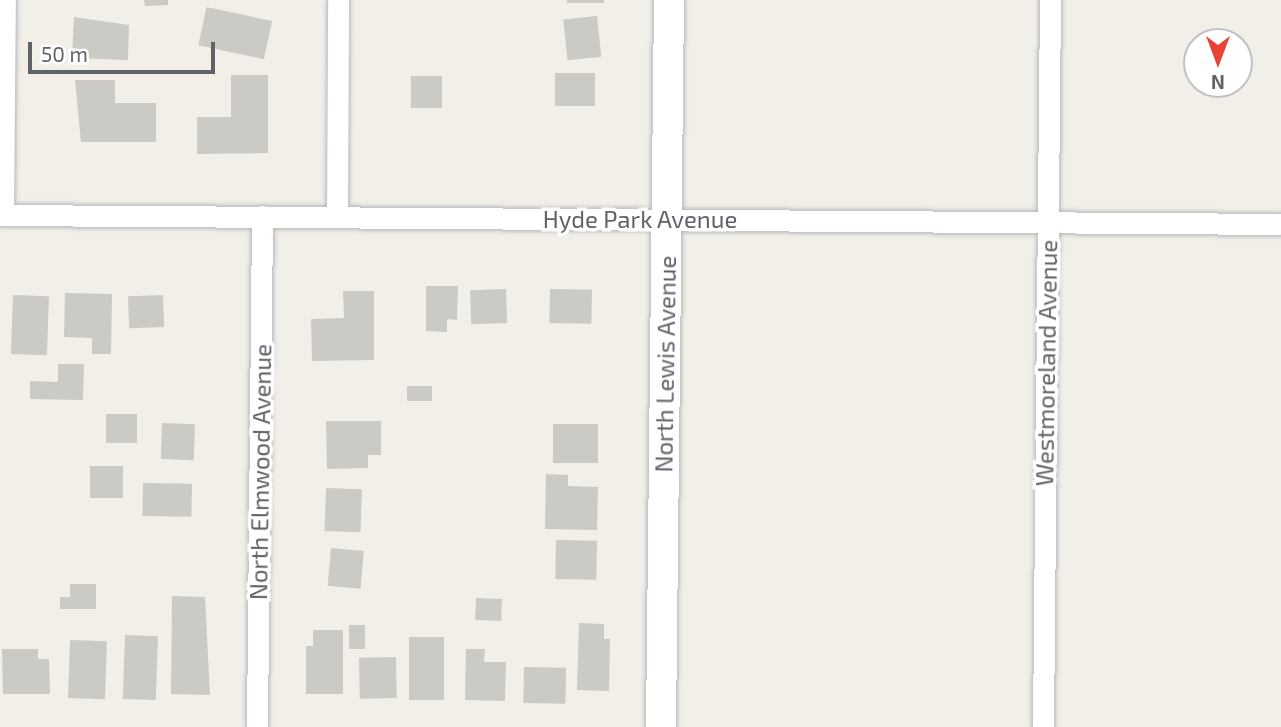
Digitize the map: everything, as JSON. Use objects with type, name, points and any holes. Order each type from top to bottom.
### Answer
[{"type":"main road","name":"North Lewis Avenue","points":[[661,727],[669,0]]},
{"type":"street","points":[[1,215],[5,0]]},
{"type":"street","points":[[337,217],[338,0]]},
{"type":"street","name":"Westmoreland Avenue","points":[[1043,727],[1050,0]]},
{"type":"street","name":"Hyde Park Avenue","points":[[1,215],[1281,224]]},
{"type":"street","name":"North Elmwood Avenue","points":[[257,727],[262,216]]},
{"type":"building","points":[[144,0],[168,0],[168,5],[145,6]]},
{"type":"building","points":[[567,0],[604,0],[604,3],[567,3]]},
{"type":"building","points":[[206,7],[272,21],[264,59],[198,45]]},
{"type":"building","points":[[597,16],[601,57],[567,60],[563,20]]},
{"type":"building","points":[[74,17],[129,25],[128,60],[72,58]]},
{"type":"building","points":[[555,73],[595,73],[595,106],[555,106]]},
{"type":"building","points":[[231,75],[268,75],[268,153],[197,154],[197,117],[231,117]]},
{"type":"building","points":[[411,76],[442,76],[442,108],[411,108]]},
{"type":"building","points":[[75,80],[115,80],[115,103],[156,103],[156,142],[81,142]]},
{"type":"building","points":[[426,286],[458,286],[457,320],[447,319],[447,332],[426,331]]},
{"type":"building","points":[[506,289],[507,323],[471,324],[470,290]]},
{"type":"building","points":[[550,289],[592,290],[591,324],[549,323]]},
{"type":"building","points":[[343,291],[374,291],[374,360],[312,361],[311,319],[344,318]]},
{"type":"building","points":[[65,293],[112,294],[111,354],[92,354],[92,338],[64,337]]},
{"type":"building","points":[[13,295],[49,296],[47,355],[11,354]]},
{"type":"building","points":[[163,295],[164,327],[129,328],[128,296]]},
{"type":"building","points":[[58,364],[84,364],[83,400],[30,399],[30,381],[58,382]]},
{"type":"building","points":[[407,386],[432,386],[432,401],[407,401]]},
{"type":"building","points":[[106,414],[137,414],[137,443],[106,443]]},
{"type":"building","points":[[326,421],[381,421],[381,455],[368,455],[368,468],[327,469]]},
{"type":"building","points":[[162,423],[195,424],[194,460],[161,459]]},
{"type":"building","points":[[553,424],[598,424],[598,463],[553,463]]},
{"type":"building","points":[[90,466],[123,466],[123,498],[90,498]]},
{"type":"building","points":[[546,474],[568,475],[568,486],[598,487],[597,530],[545,529]]},
{"type":"building","points":[[143,483],[192,484],[191,517],[142,516]]},
{"type":"building","points":[[326,488],[362,489],[360,532],[324,531]]},
{"type":"building","points":[[556,540],[597,541],[596,580],[555,579]]},
{"type":"building","points":[[331,548],[364,551],[361,589],[328,586]]},
{"type":"building","points":[[70,584],[96,584],[96,609],[60,609],[60,597],[70,597]]},
{"type":"building","points":[[172,596],[205,597],[210,695],[171,694]]},
{"type":"building","points":[[476,598],[502,599],[501,621],[475,620]]},
{"type":"building","points":[[579,623],[604,624],[604,639],[610,639],[609,691],[577,690]]},
{"type":"building","points":[[349,625],[365,625],[365,649],[349,649]]},
{"type":"building","points":[[313,630],[343,630],[343,694],[306,694],[306,646],[313,646]]},
{"type":"building","points":[[125,635],[158,636],[156,700],[123,699]]},
{"type":"building","points":[[409,637],[444,637],[444,700],[409,700]]},
{"type":"building","points":[[70,640],[107,641],[105,699],[68,698]]},
{"type":"building","points":[[2,649],[38,649],[38,659],[49,659],[50,694],[3,694]]},
{"type":"building","points":[[466,649],[485,649],[484,662],[506,662],[505,701],[465,700]]},
{"type":"building","points":[[396,657],[397,698],[360,699],[359,658]]},
{"type":"building","points":[[524,667],[566,668],[565,704],[523,703]]}]
